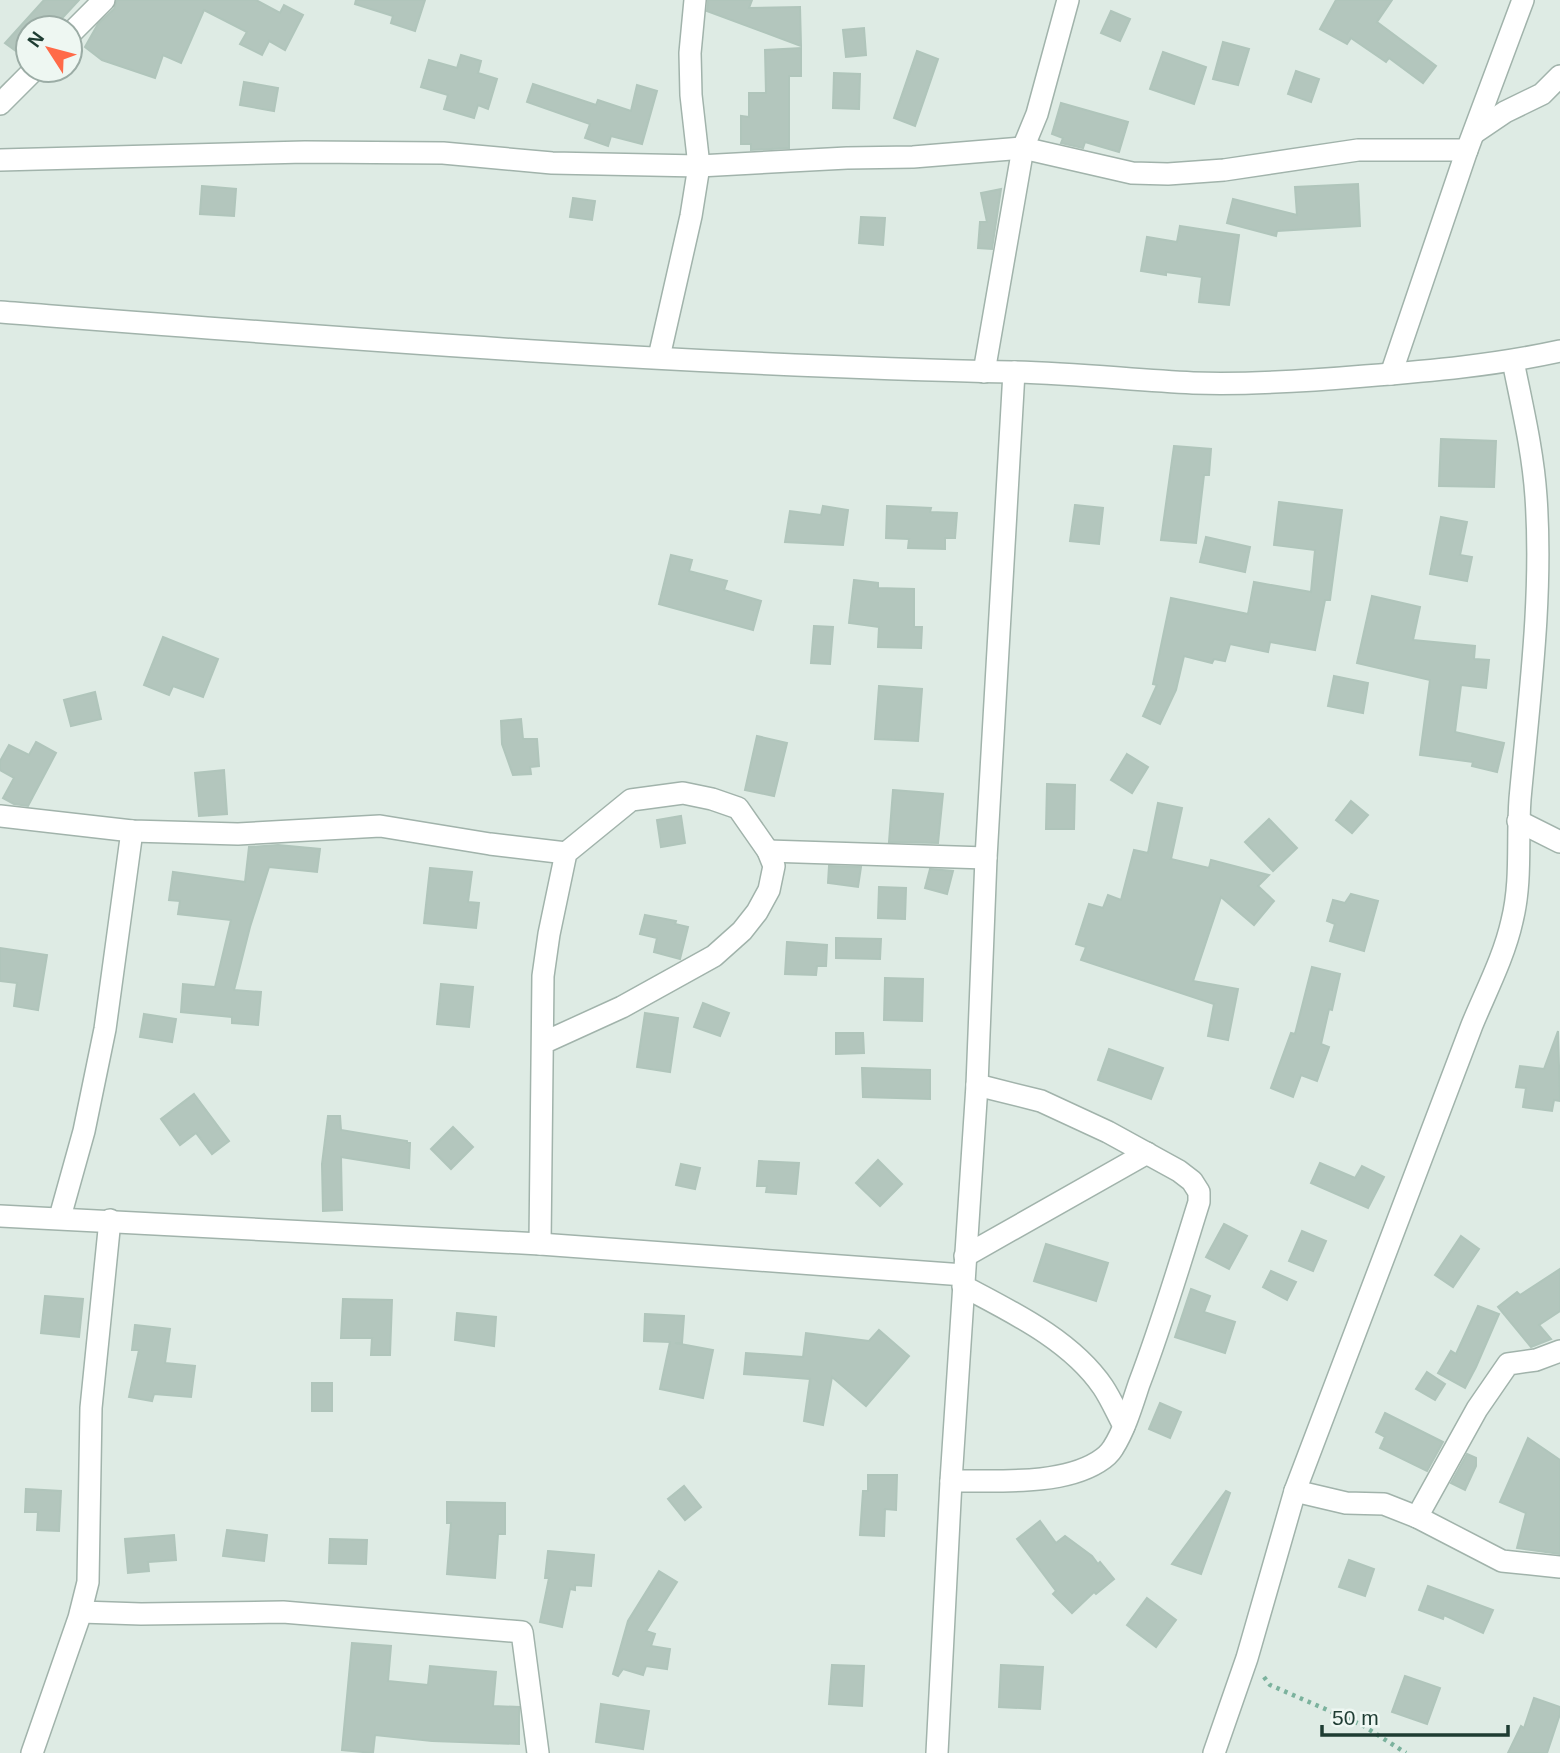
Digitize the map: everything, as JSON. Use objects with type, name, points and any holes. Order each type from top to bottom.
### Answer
[{"type":"street","points":[[84,20],[104,0]]},
{"type":"street","points":[[659,357],[691,216],[699,166],[691,95],[690,53],[695,0]]},
{"type":"street","points":[[984,372],[1023,148],[1037,114],[1068,0]]},
{"type":"street","points":[[1391,374],[1523,0]]},
{"type":"street","points":[[0,160],[305,152],[443,153],[552,163],[699,166],[847,158],[913,158],[1023,148],[1132,173],[1168,174],[1224,170],[1358,150],[1471,142],[1505,112],[1542,94],[1560,76]]},
{"type":"street","points":[[0,104],[20,84]]},
{"type":"street","points":[[0,312],[335,338],[1196,383],[1293,382],[1391,374],[1513,361],[1560,351]]},
{"type":"street","points":[[1214,1753],[1247,1658],[1295,1491],[1503,950],[1518,893],[1518,821],[1531,688],[1538,543],[1530,449],[1513,361]]},
{"type":"street","points":[[937,1753],[1014,372]]},
{"type":"street","points":[[540,1244],[543,1043],[545,966],[566,853],[631,800],[682,793],[738,808],[768,851],[774,866],[769,890],[742,931],[714,956],[622,1006],[543,1043]]},
{"type":"street","points":[[0,816],[132,831],[238,834],[380,826],[566,853]]},
{"type":"street","points":[[1518,821],[1560,842]]},
{"type":"street","points":[[60,1217],[84,1131],[106,1029],[132,831]]},
{"type":"street","points":[[768,851],[986,858]]},
{"type":"street","points":[[951,1480],[1018,1480],[1054,1476],[1084,1469],[1099,1462],[1112,1449],[1124,1426],[1152,1350],[1199,1202],[1199,1192],[1192,1181],[1147,1153],[1041,1101],[976,1085]]},
{"type":"street","points":[[964,1272],[1147,1153]]},
{"type":"street","points":[[0,1216],[60,1217],[540,1244],[964,1272],[1074,1355],[1104,1388],[1124,1426]]},
{"type":"street","points":[[32,1753],[81,1612],[88,1582],[91,1408],[110,1220]]},
{"type":"street","points":[[1417,1517],[1477,1409],[1508,1364],[1536,1360],[1560,1351]]},
{"type":"street","points":[[1295,1491],[1346,1503],[1384,1504],[1417,1517],[1502,1561],[1560,1567]]},
{"type":"street","points":[[81,1612],[283,1612],[523,1632],[538,1753]]},
{"type":"path","points":[[1247,1658],[1270,1685],[1362,1725],[1406,1753]]},
{"type":"building","points":[[44,0],[79,0],[66,14],[31,14]]},
{"type":"building","points":[[117,0],[256,0],[280,13],[284,5],[303,15],[285,50],[269,41],[262,55],[240,44],[247,32],[204,10],[181,63],[163,55],[155,78],[102,60],[85,47],[98,24],[114,9]]},
{"type":"building","points":[[356,0],[425,0],[415,31],[391,23],[393,16],[355,4]]},
{"type":"building","points":[[708,0],[752,0],[749,8],[800,7],[801,46],[707,11]]},
{"type":"building","points":[[1336,0],[1392,0],[1377,22],[1436,66],[1423,83],[1389,58],[1386,62],[1351,38],[1347,44],[1320,29]]},
{"type":"building","points":[[1111,11],[1130,19],[1120,41],[1101,33]]},
{"type":"building","points":[[864,28],[866,55],[846,57],[843,30]]},
{"type":"building","points":[[14,33],[14,50],[5,43]]},
{"type":"building","points":[[1223,42],[1249,49],[1238,85],[1213,79]]},
{"type":"building","points":[[801,48],[801,76],[789,76],[789,148],[751,150],[751,144],[741,144],[741,116],[749,117],[749,93],[766,93],[765,50]]},
{"type":"building","points":[[917,51],[938,59],[915,126],[894,118]]},
{"type":"building","points":[[1163,52],[1206,67],[1194,104],[1150,89]]},
{"type":"building","points":[[461,55],[481,61],[478,73],[497,79],[488,109],[478,105],[474,118],[444,109],[448,95],[421,87],[429,60],[457,68]]},
{"type":"building","points":[[1296,71],[1319,79],[1311,102],[1288,94]]},
{"type":"building","points":[[834,73],[860,74],[859,109],[833,108]]},
{"type":"building","points":[[244,82],[278,88],[274,111],[240,105]]},
{"type":"building","points":[[533,84],[596,105],[598,100],[631,111],[637,85],[657,91],[642,144],[611,136],[608,146],[585,138],[590,124],[527,102]]},
{"type":"building","points":[[1061,103],[1128,122],[1119,152],[1085,142],[1083,148],[1061,143],[1063,138],[1052,134]]},
{"type":"building","points":[[1358,184],[1360,226],[1277,231],[1276,236],[1227,223],[1233,199],[1297,215],[1295,187]]},
{"type":"building","points":[[202,186],[236,189],[234,216],[200,214]]},
{"type":"building","points":[[1001,189],[992,249],[978,248],[980,222],[987,222],[981,193]]},
{"type":"building","points":[[573,198],[595,201],[592,220],[570,217]]},
{"type":"building","points":[[861,217],[885,218],[883,245],[859,243]]},
{"type":"building","points":[[1180,226],[1239,235],[1229,305],[1199,302],[1202,277],[1141,271],[1147,237],[1177,242]]},
{"type":"building","points":[[1441,439],[1496,441],[1494,487],[1439,486]]},
{"type":"building","points":[[1174,446],[1211,449],[1209,475],[1204,475],[1196,543],[1161,540]]},
{"type":"building","points":[[1279,502],[1342,510],[1330,600],[1325,600],[1315,650],[1270,642],[1268,652],[1230,644],[1225,661],[1214,659],[1212,663],[1184,656],[1176,690],[1160,724],[1143,716],[1157,685],[1153,684],[1171,598],[1248,614],[1254,582],[1311,592],[1315,550],[1274,545]]},
{"type":"building","points":[[1075,505],[1103,508],[1099,544],[1070,541]]},
{"type":"building","points":[[823,506],[848,510],[843,545],[785,542],[790,511],[821,515]]},
{"type":"building","points":[[887,506],[931,508],[930,512],[957,513],[955,538],[945,538],[945,549],[908,548],[909,539],[886,538]]},
{"type":"building","points":[[1441,517],[1467,522],[1460,555],[1472,557],[1467,581],[1430,574]]},
{"type":"building","points":[[1206,537],[1250,547],[1245,572],[1200,562]]},
{"type":"building","points":[[671,555],[692,560],[689,571],[727,581],[724,590],[761,601],[753,630],[659,604]]},
{"type":"building","points":[[854,580],[878,583],[878,588],[914,589],[914,627],[922,627],[921,648],[878,647],[879,627],[849,623]]},
{"type":"building","points":[[1372,596],[1420,607],[1413,640],[1475,646],[1474,659],[1489,660],[1486,688],[1461,685],[1455,732],[1504,743],[1497,772],[1472,766],[1473,762],[1420,755],[1430,680],[1357,663]]},
{"type":"building","points":[[814,626],[833,627],[830,664],[811,663]]},
{"type":"building","points":[[163,637],[218,659],[203,697],[173,686],[169,695],[144,685]]},
{"type":"building","points":[[1334,676],[1368,683],[1363,713],[1328,706]]},
{"type":"building","points":[[879,686],[922,689],[918,741],[875,739]]},
{"type":"building","points":[[95,692],[101,719],[71,726],[64,700]]},
{"type":"building","points":[[521,719],[523,739],[537,739],[539,766],[530,767],[531,774],[513,775],[502,744],[501,721]]},
{"type":"building","points":[[757,736],[787,743],[774,796],[745,790]]},
{"type":"building","points":[[36,742],[56,753],[28,806],[14,804],[3,798],[14,778],[0,770],[0,761],[9,745],[29,755]]},
{"type":"building","points":[[1127,754],[1148,767],[1132,793],[1111,780]]},
{"type":"building","points":[[224,770],[227,814],[199,816],[195,773]]},
{"type":"building","points":[[1047,784],[1075,785],[1074,829],[1046,829]]},
{"type":"building","points":[[893,790],[943,794],[938,843],[889,842]]},
{"type":"building","points":[[1351,801],[1368,815],[1352,833],[1336,820]]},
{"type":"building","points":[[1158,803],[1182,808],[1171,859],[1209,868],[1211,860],[1269,875],[1258,886],[1274,901],[1254,925],[1221,897],[1193,981],[1238,989],[1228,1040],[1208,1036],[1214,1004],[1081,960],[1086,947],[1076,944],[1089,904],[1103,908],[1108,895],[1121,900],[1134,850],[1148,853]]},
{"type":"building","points":[[681,816],[685,843],[661,847],[657,820]]},
{"type":"building","points":[[1269,819],[1297,848],[1273,871],[1245,842]]},
{"type":"building","points":[[278,845],[320,849],[317,872],[269,867],[234,990],[261,992],[258,1025],[232,1023],[232,1017],[181,1012],[183,984],[215,987],[231,920],[178,914],[180,901],[169,900],[173,872],[245,882],[249,847]]},
{"type":"building","points":[[829,866],[861,867],[858,887],[828,883]]},
{"type":"building","points":[[430,868],[472,872],[468,902],[479,903],[476,928],[424,923]]},
{"type":"building","points":[[930,869],[953,871],[947,894],[925,888]]},
{"type":"building","points":[[879,887],[906,888],[905,919],[878,918]]},
{"type":"building","points":[[1351,894],[1378,901],[1364,951],[1330,941],[1335,924],[1327,921],[1333,900],[1345,903]]},
{"type":"building","points":[[645,915],[676,921],[675,924],[688,927],[680,959],[654,952],[657,938],[640,934]]},
{"type":"building","points":[[836,938],[881,939],[880,959],[836,958]]},
{"type":"building","points":[[787,942],[827,945],[826,966],[817,966],[816,975],[785,974]]},
{"type":"building","points":[[0,948],[47,955],[38,1010],[14,1006],[17,983],[0,981]]},
{"type":"building","points":[[1312,967],[1340,974],[1321,1044],[1329,1047],[1317,1081],[1301,1075],[1293,1097],[1271,1088],[1291,1033],[1295,1034]]},
{"type":"building","points":[[885,978],[923,979],[922,1021],[884,1020]]},
{"type":"building","points":[[441,984],[473,987],[469,1027],[437,1024]]},
{"type":"building","points":[[703,1003],[729,1013],[720,1036],[694,1027]]},
{"type":"building","points":[[645,1013],[678,1018],[670,1072],[637,1067]]},
{"type":"building","points":[[144,1014],[176,1019],[172,1042],[140,1037]]},
{"type":"building","points":[[1558,1031],[1560,1101],[1554,1100],[1552,1111],[1523,1107],[1526,1088],[1516,1087],[1520,1066],[1544,1069]]},
{"type":"building","points":[[836,1033],[863,1033],[864,1053],[836,1054]]},
{"type":"building","points":[[1109,1049],[1163,1068],[1151,1099],[1098,1080]]},
{"type":"building","points":[[862,1068],[930,1070],[930,1099],[863,1097]]},
{"type":"building","points":[[194,1094],[229,1141],[212,1154],[196,1133],[180,1145],[161,1119]]},
{"type":"building","points":[[328,1116],[340,1116],[341,1130],[407,1141],[410,1143],[409,1168],[341,1157],[342,1210],[323,1211],[322,1164]]},
{"type":"building","points":[[453,1127],[473,1147],[451,1169],[431,1149]]},
{"type":"building","points":[[878,1160],[902,1184],[880,1206],[856,1183]]},
{"type":"building","points":[[759,1161],[799,1163],[796,1194],[766,1192],[767,1186],[757,1186]]},
{"type":"building","points":[[1320,1163],[1355,1178],[1362,1166],[1384,1177],[1368,1208],[1311,1183]]},
{"type":"building","points":[[681,1164],[700,1168],[695,1189],[676,1185]]},
{"type":"building","points":[[1224,1224],[1247,1236],[1229,1269],[1206,1257]]},
{"type":"building","points":[[1302,1231],[1326,1241],[1313,1271],[1289,1261]]},
{"type":"building","points":[[1461,1236],[1479,1249],[1453,1287],[1435,1275]]},
{"type":"building","points":[[1046,1244],[1108,1263],[1096,1301],[1034,1281]]},
{"type":"building","points":[[1560,1269],[1560,1311],[1539,1325],[1551,1339],[1531,1347],[1498,1307],[1517,1292],[1520,1295]]},
{"type":"building","points":[[1271,1271],[1296,1282],[1287,1300],[1263,1287]]},
{"type":"building","points":[[1191,1289],[1210,1296],[1204,1312],[1235,1322],[1225,1353],[1175,1337]]},
{"type":"building","points":[[45,1296],[83,1299],[79,1337],[41,1333]]},
{"type":"building","points":[[343,1299],[392,1300],[390,1355],[371,1355],[372,1338],[341,1338]]},
{"type":"building","points":[[1478,1306],[1499,1314],[1465,1388],[1438,1373],[1451,1351],[1456,1354]]},
{"type":"building","points":[[457,1313],[496,1317],[494,1346],[455,1340]]},
{"type":"building","points":[[645,1314],[684,1316],[682,1343],[675,1343],[713,1350],[703,1398],[660,1389],[670,1342],[644,1341]]},
{"type":"building","points":[[135,1325],[170,1329],[165,1363],[195,1366],[191,1397],[154,1394],[152,1401],[129,1397],[139,1350],[132,1350]]},
{"type":"building","points":[[879,1330],[909,1356],[866,1406],[832,1377],[823,1425],[804,1421],[810,1379],[744,1374],[746,1353],[803,1357],[806,1333],[869,1341]]},
{"type":"building","points":[[1427,1372],[1445,1384],[1435,1400],[1416,1389]]},
{"type":"building","points":[[312,1383],[332,1383],[332,1411],[312,1411]]},
{"type":"building","points":[[1160,1403],[1181,1412],[1170,1438],[1149,1429]]},
{"type":"building","points":[[1385,1413],[1443,1442],[1427,1471],[1380,1448],[1385,1437],[1376,1432]]},
{"type":"building","points":[[1528,1438],[1560,1460],[1560,1554],[1517,1548],[1526,1513],[1500,1502]]},
{"type":"building","points":[[1467,1454],[1476,1458],[1476,1466],[1465,1490],[1451,1483]]},
{"type":"building","points":[[868,1475],[897,1475],[896,1510],[885,1509],[884,1536],[860,1535],[863,1491],[868,1491]]},
{"type":"building","points":[[684,1486],[701,1507],[685,1520],[668,1499]]},
{"type":"building","points":[[26,1489],[61,1491],[59,1531],[37,1530],[38,1512],[25,1512]]},
{"type":"building","points":[[1226,1491],[1230,1493],[1201,1574],[1172,1564]]},
{"type":"building","points":[[447,1502],[505,1503],[505,1534],[498,1534],[495,1578],[447,1574],[451,1523],[447,1523]]},
{"type":"building","points":[[1040,1521],[1056,1543],[1065,1536],[1092,1556],[1098,1564],[1100,1562],[1114,1579],[1096,1594],[1094,1592],[1072,1613],[1053,1594],[1056,1591],[1017,1539]]},
{"type":"building","points":[[227,1530],[267,1535],[264,1561],[223,1556]]},
{"type":"building","points":[[174,1535],[176,1560],[148,1562],[149,1571],[128,1573],[125,1539]]},
{"type":"building","points":[[330,1539],[367,1540],[366,1564],[329,1563]]},
{"type":"building","points":[[548,1551],[594,1555],[591,1586],[575,1585],[575,1590],[570,1589],[562,1627],[540,1622],[549,1578],[545,1578]]},
{"type":"building","points":[[1349,1560],[1374,1569],[1365,1596],[1339,1587]]},
{"type":"building","points":[[659,1571],[677,1582],[646,1631],[655,1634],[651,1646],[670,1649],[667,1669],[646,1666],[643,1675],[623,1669],[618,1676],[613,1674],[628,1621]]},
{"type":"building","points":[[1428,1586],[1493,1610],[1483,1633],[1444,1615],[1443,1619],[1419,1610]]},
{"type":"building","points":[[1147,1598],[1176,1620],[1156,1647],[1127,1625]]},
{"type":"building","points":[[352,1643],[391,1646],[388,1681],[428,1685],[430,1666],[496,1672],[493,1706],[519,1707],[519,1744],[432,1741],[375,1735],[373,1753],[342,1750]]},
{"type":"building","points":[[832,1665],[864,1666],[862,1706],[829,1704]]},
{"type":"building","points":[[1001,1665],[1043,1667],[1040,1709],[999,1707]]},
{"type":"building","points":[[1405,1676],[1440,1688],[1427,1724],[1392,1712]]},
{"type":"building","points":[[1534,1698],[1560,1707],[1547,1753],[1508,1753],[1521,1726],[1524,1728]]},
{"type":"building","points":[[601,1704],[649,1711],[643,1749],[596,1742]]}]
